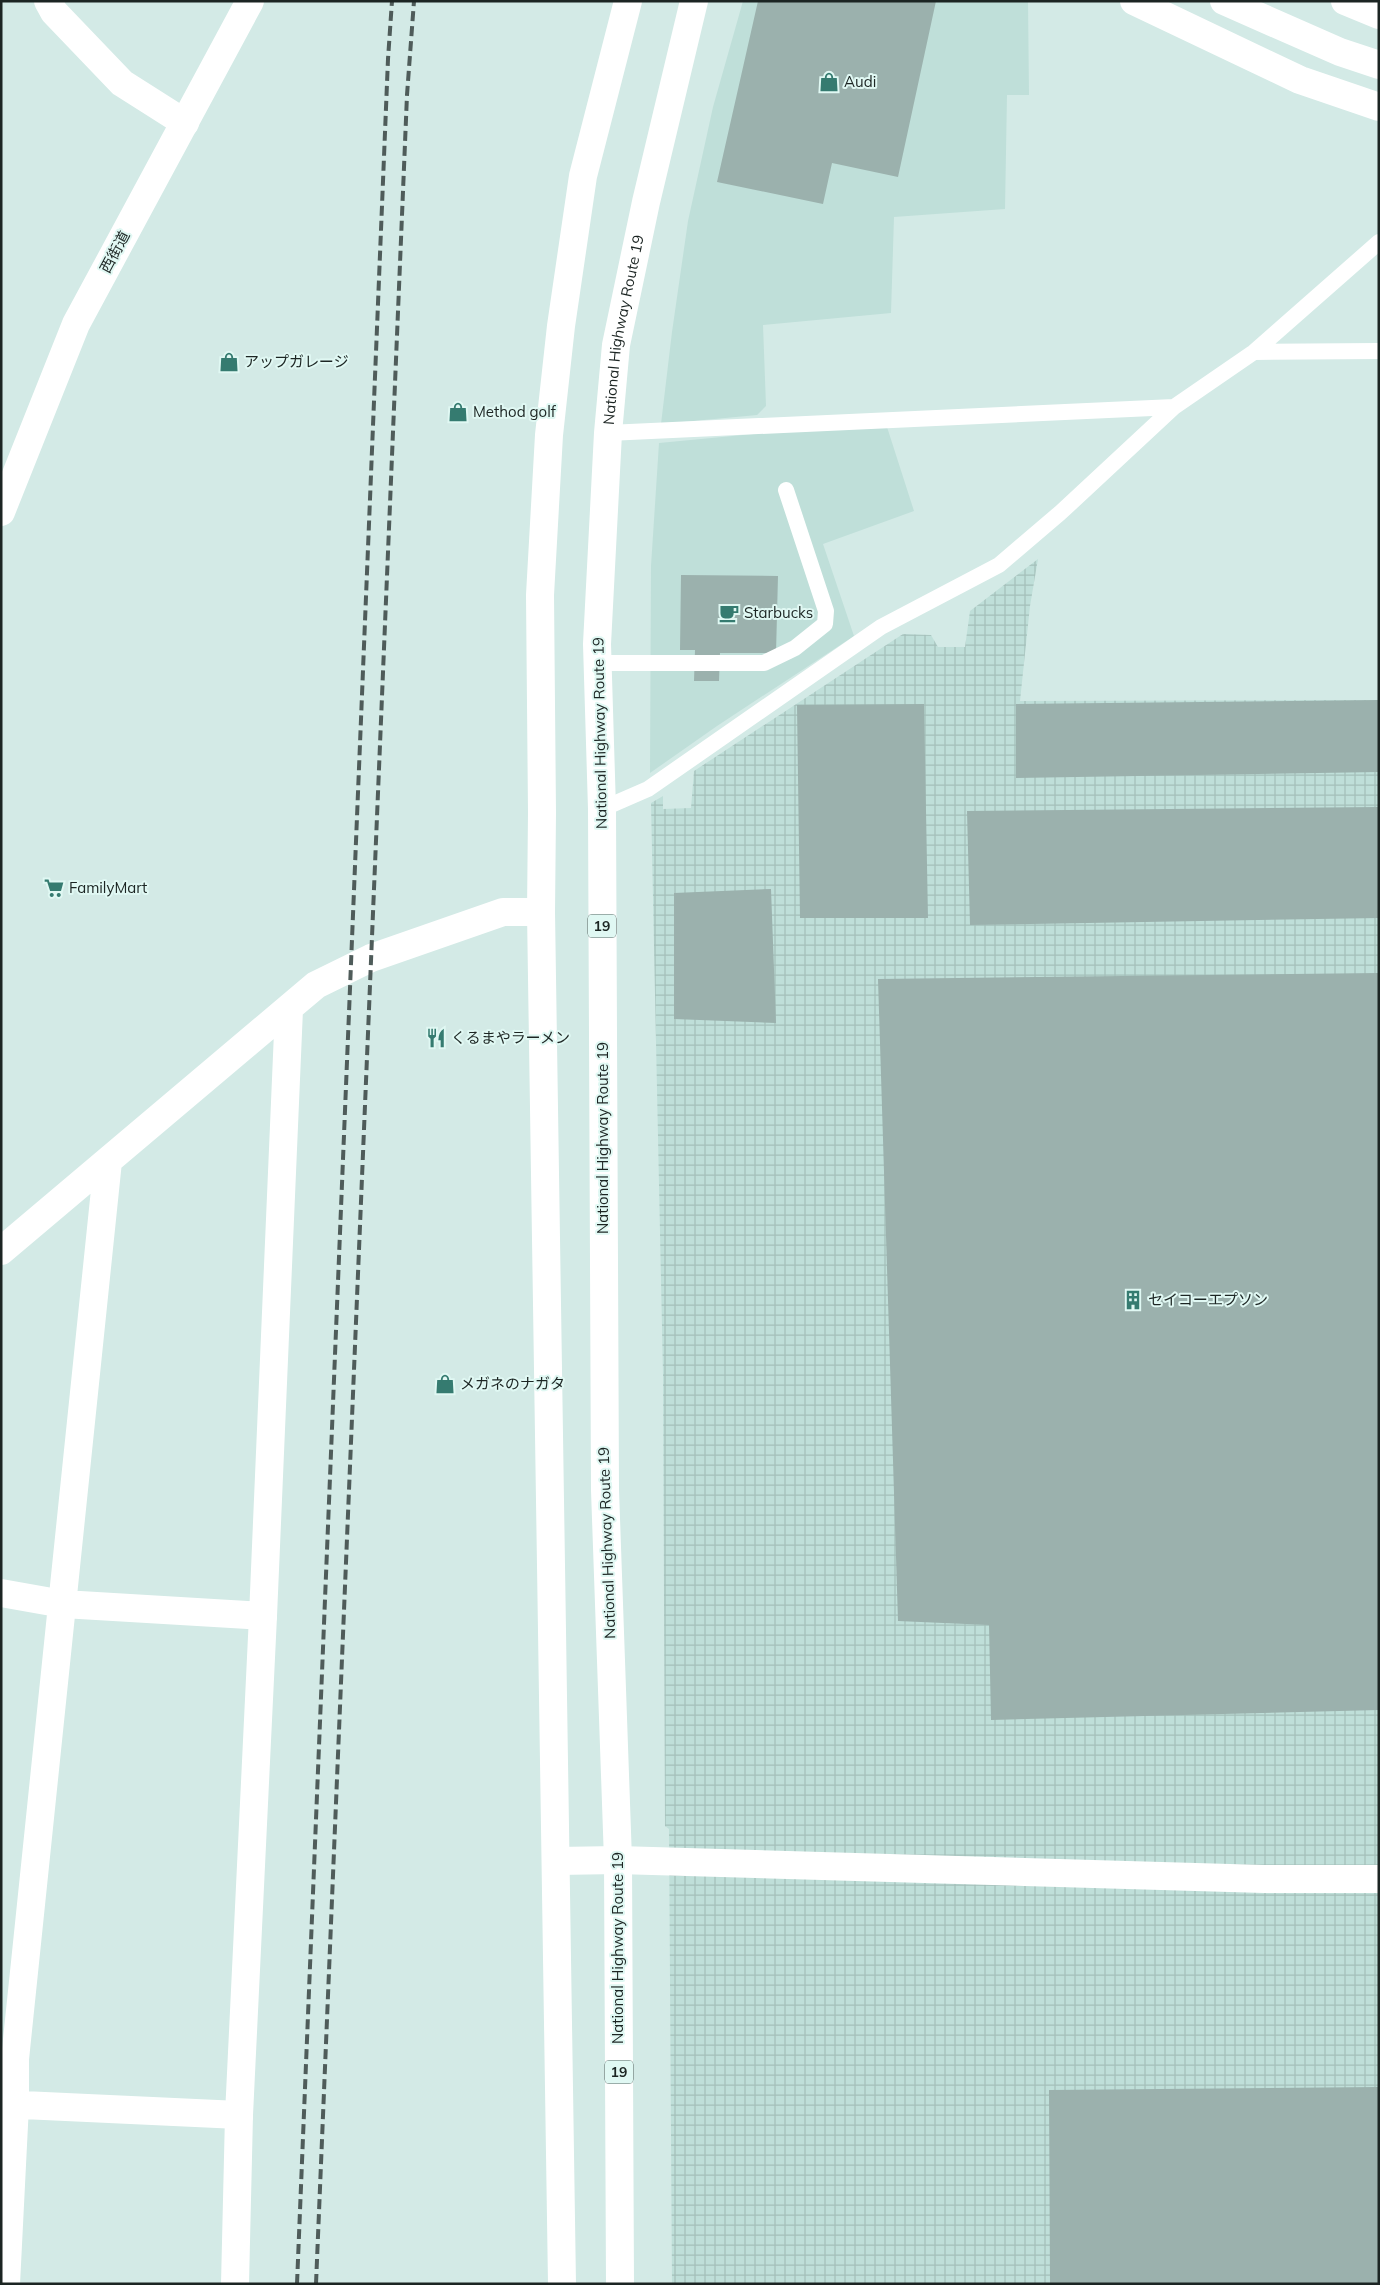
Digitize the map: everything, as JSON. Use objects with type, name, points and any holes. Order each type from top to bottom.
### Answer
[{"type":"main road","points":[[48,1],[54,12],[122,84],[185,123]]},
{"type":"main road","name":"西街道","points":[[1,512],[7,483],[76,324],[250,1]]},
{"type":"main road","points":[[562,2284],[541,912],[540,595],[549,435],[560,326],[583,176],[628,1]]},
{"type":"main road","name":"National Highway Route 19","points":[[620,2284],[618,1860],[605,1490],[602,809],[597,662],[608,434],[616,345],[646,202],[694,1]]},
{"type":"main road","points":[[1134,1],[1300,80],[1379,107]]},
{"type":"main road","points":[[1345,1],[1379,15]]},
{"type":"main road","points":[[1232,5],[1340,52],[1379,65]]},
{"type":"main road","points":[[1,1252],[316,985],[371,958],[503,912],[541,912]]},
{"type":"main road","points":[[235,2284],[239,2114],[289,1009]]},
{"type":"main road","points":[[6,2284],[8,2105],[15,2059],[108,1161]]},
{"type":"main road","points":[[1,1593],[63,1604],[263,1616]]},
{"type":"main road","points":[[557,1861],[618,1860],[1264,1879],[1379,1879]]},
{"type":"main road","points":[[8,2105],[239,2114]]},
{"type":"lane","points":[[602,809],[648,790],[881,627],[999,565],[1060,513],[1174,408],[1254,352],[1379,242]]},
{"type":"lane","points":[[1254,352],[1379,350]]},
{"type":"lane","points":[[608,434],[1174,408]]},
{"type":"lane","points":[[597,662],[764,663],[795,648],[825,624],[826,611],[786,490]]},
{"type":"shaded area","points":[[743,1],[1028,1],[1029,95],[1007,95],[1005,209],[894,217],[891,313],[763,325],[766,406],[757,415],[661,424],[688,221],[713,107]]},
{"type":"shaded area","points":[[887,427],[914,511],[823,544],[854,636],[717,726],[650,773],[651,566],[659,443],[765,433]]},
{"type":"shaded area","name":"セイコーエプソン","points":[[1038,559],[1030,606],[1020,701],[1379,700],[1379,2284],[672,2284],[669,1829],[665,1826],[663,1375],[651,803],[663,796],[663,809],[691,808],[694,771],[903,634],[931,635],[938,647],[965,647],[970,611]]},
{"type":"building","name":"Audi","points":[[758,1],[936,1],[898,177],[832,163],[823,204],[717,182]]},
{"type":"building","name":"Starbucks","points":[[681,575],[778,576],[776,653],[720,653],[719,681],[694,681],[695,650],[680,650]]},
{"type":"building","points":[[1379,700],[1379,772],[1016,778],[1016,704]]},
{"type":"building","points":[[924,704],[928,918],[800,918],[797,705]]},
{"type":"building","points":[[1379,807],[1379,918],[970,925],[967,811]]},
{"type":"building","points":[[771,889],[776,1023],[674,1019],[674,893]]},
{"type":"building","name":"セイコーエプソン","points":[[1379,973],[1379,1710],[991,1720],[989,1625],[898,1621],[878,979]]},
{"type":"building","points":[[1379,2087],[1379,2284],[1050,2284],[1049,2090]]},
{"type":"railway","points":[[297,2284],[388,59],[392,1]]},
{"type":"railway","points":[[316,2284],[407,95],[414,1]]},
{"type":"place","name":"Audi","points":[[829,82]]},
{"type":"place","name":"アップガレージ","points":[[229,362]]},
{"type":"place","name":"Method golf","points":[[458,412]]},
{"type":"place","name":"Starbucks","points":[[729,613]]},
{"type":"place","name":"FamilyMart","points":[[54,888]]},
{"type":"place","name":"くるまやラーメン","points":[[436,1038]]},
{"type":"place","name":"セイコーエプソン","points":[[1133,1300]]},
{"type":"place","name":"メガネのナガタ","points":[[445,1384]]}]
